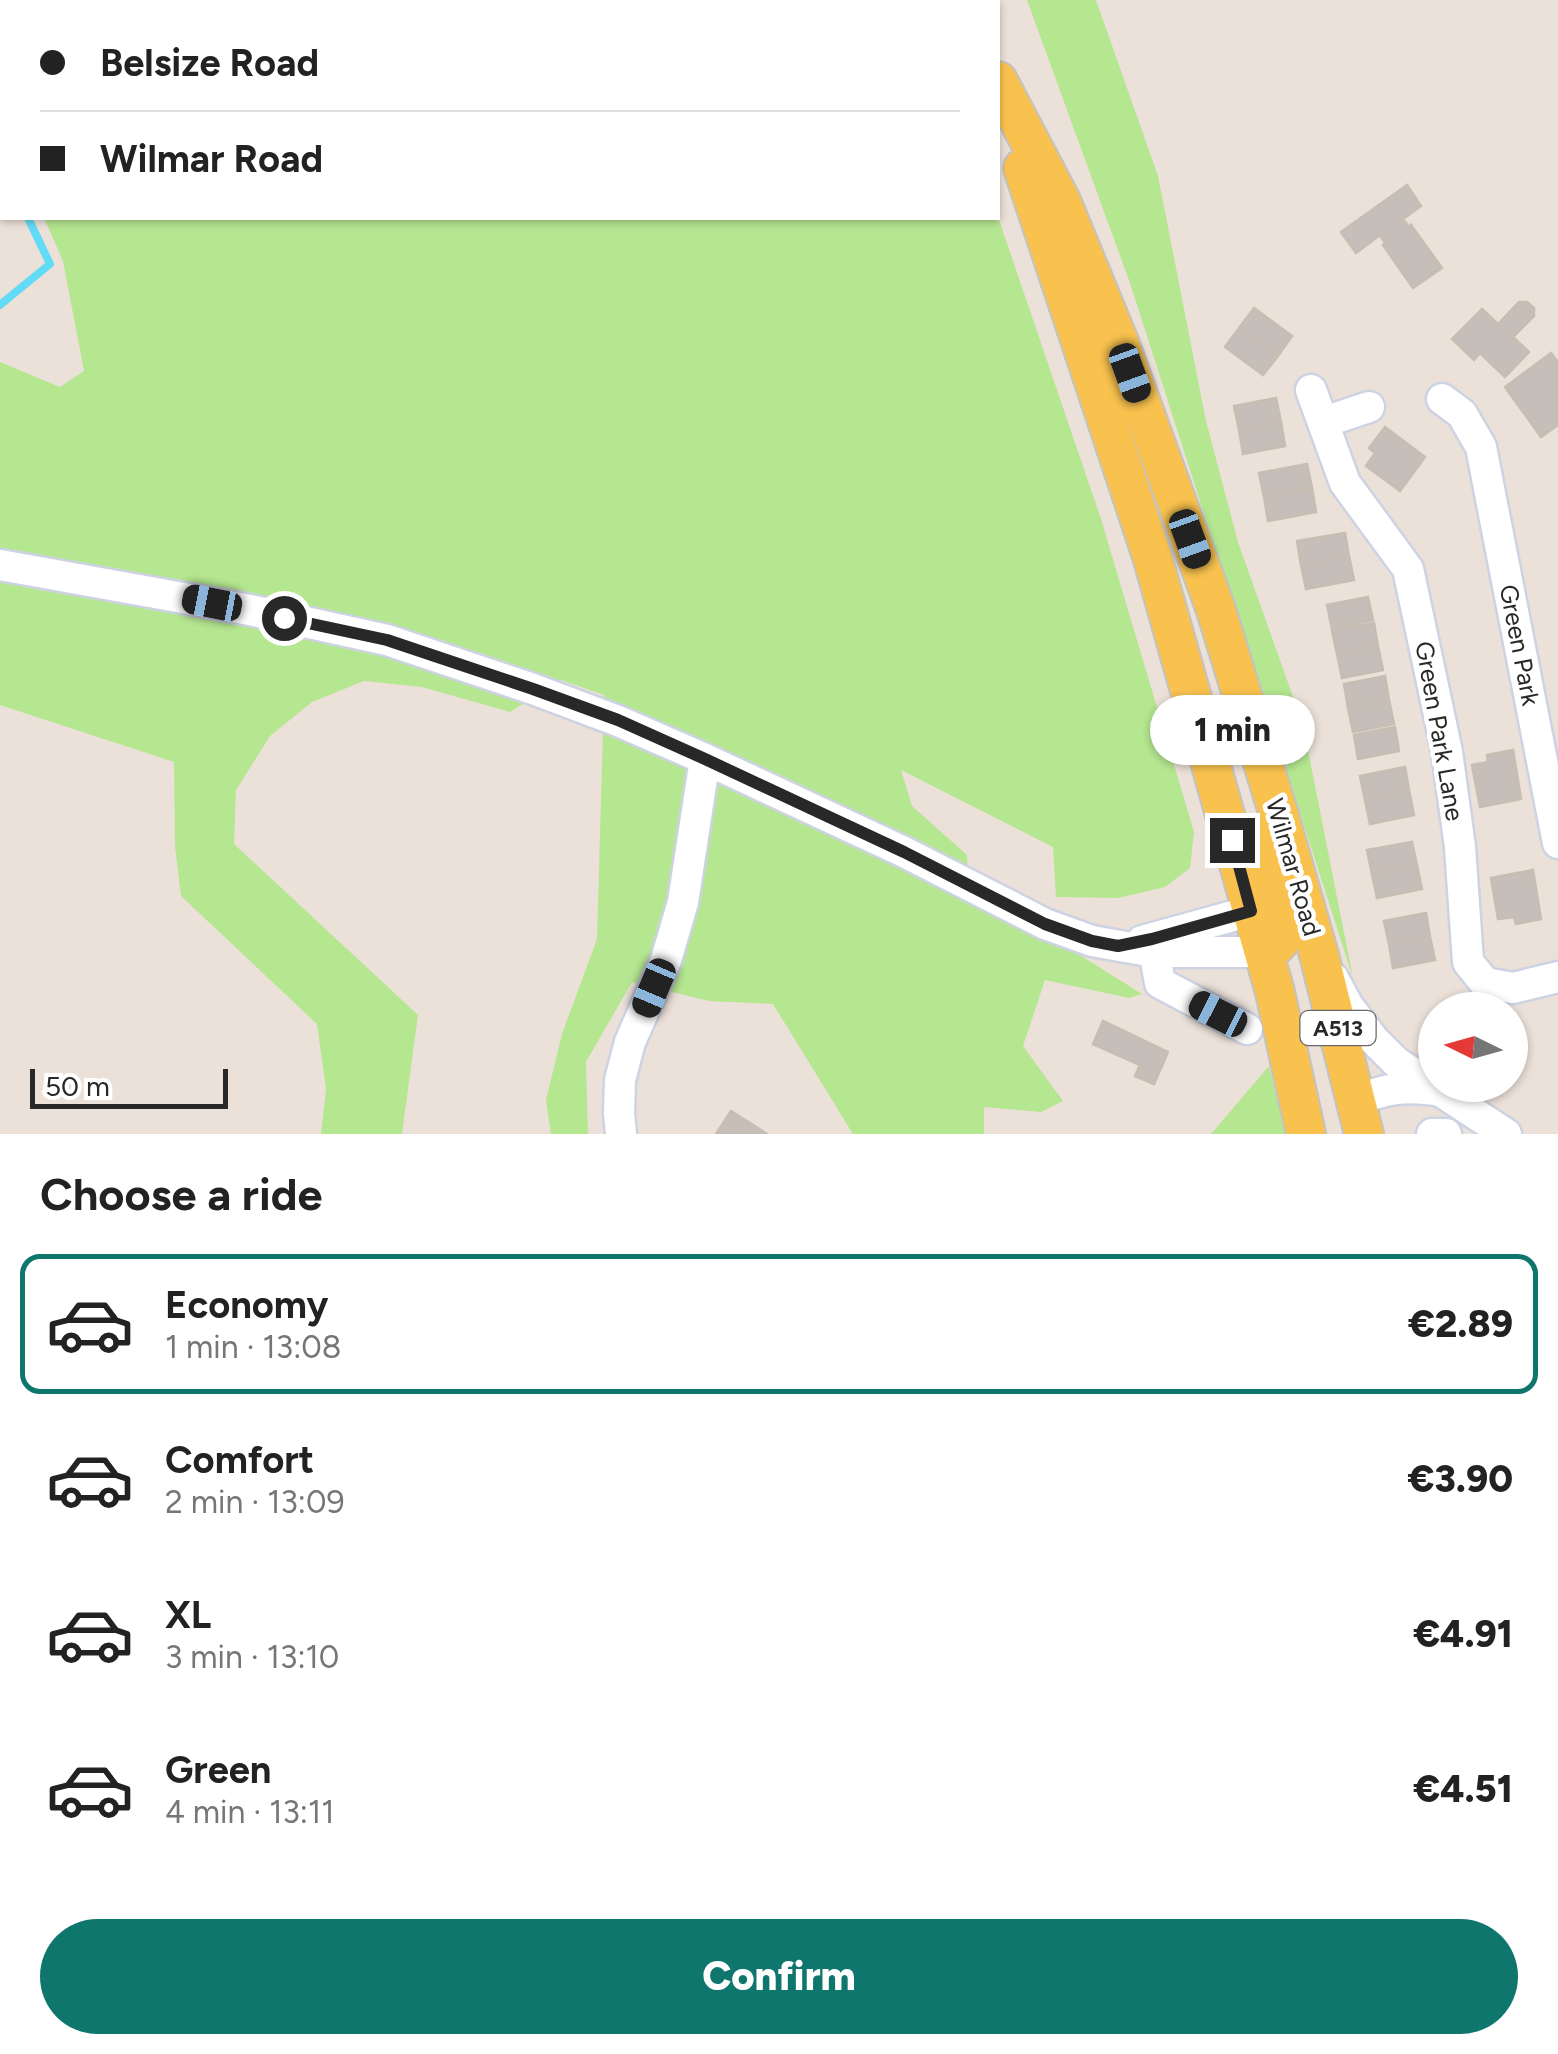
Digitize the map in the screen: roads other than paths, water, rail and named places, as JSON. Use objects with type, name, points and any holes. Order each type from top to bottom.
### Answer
[{"type":"main road","name":"Wilmar Road","points":[[1000,85],[1061,200],[1119,342],[1216,610],[1320,955],[1355,1123]]},
{"type":"main road","points":[[1000,98],[1266,914],[1282,936],[1277,946],[1264,952]]},
{"type":"main road","name":"A513","points":[[1165,467],[1250,819],[1266,914]]},
{"type":"main road","name":"Wilmar Road","points":[[1264,952],[1311,1132]]},
{"type":"street","name":"Green Park Lane","points":[[1311,390],[1345,483],[1408,569],[1447,752],[1460,847],[1468,962],[1485,983],[1513,988],[1558,977]]},
{"type":"street","name":"Green Park","points":[[1442,399],[1462,414],[1481,447],[1558,843]]},
{"type":"street","points":[[1324,422],[1369,408]]},
{"type":"street","points":[[0,565],[250,610],[387,640],[618,720],[904,852],[1045,924],[1092,941],[1118,946],[1264,952]]},
{"type":"street","points":[[621,1134],[620,1080],[630,1042],[666,960],[684,902],[705,759]]},
{"type":"street","points":[[1153,945],[1266,914],[1306,939],[1374,1040],[1396,1062],[1418,1076]]},
{"type":"street","points":[[1153,945],[1160,984],[1247,1029]]},
{"type":"street","points":[[1355,1123],[1375,1092],[1418,1087]]},
{"type":"street","points":[[1458,1102],[1506,1134]]},
{"type":"street","points":[[1432,1134],[1446,1134]]},
{"type":"waterway","points":[[0,305],[50,264],[29,220]]}]
